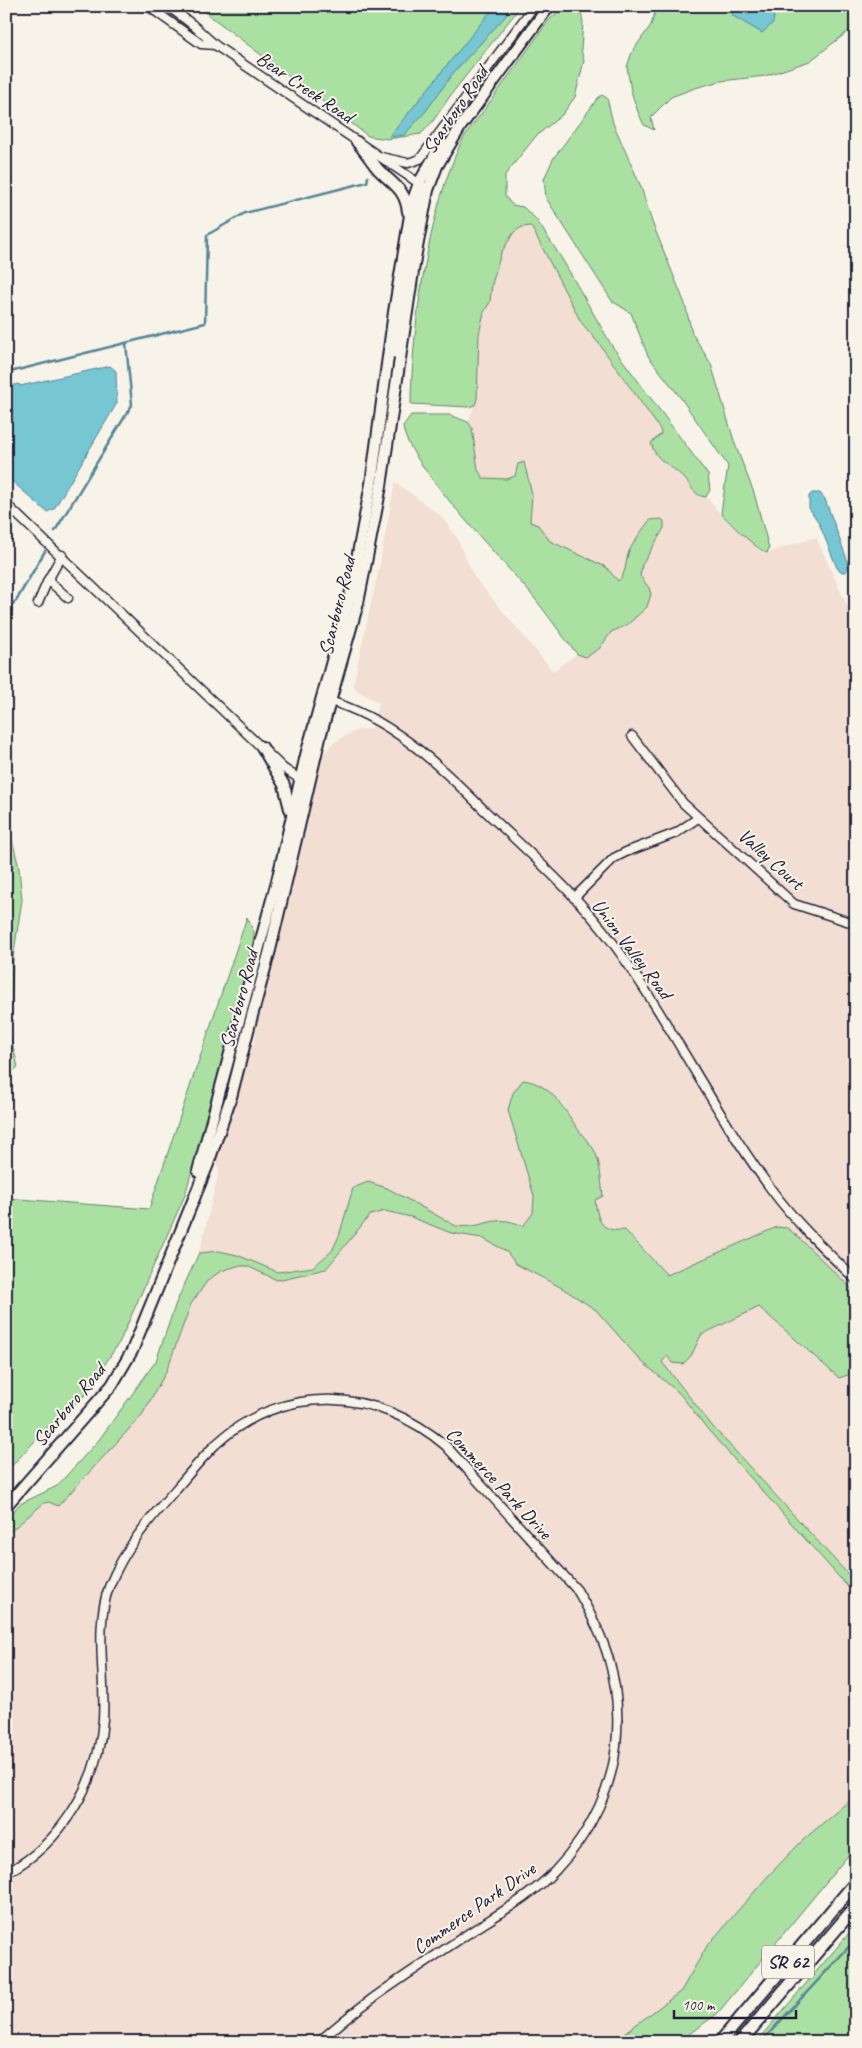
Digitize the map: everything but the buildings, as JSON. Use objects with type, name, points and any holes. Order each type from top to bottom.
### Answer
[{"type":"highway","name":"SR 62","points":[[720,2042],[856,1882]]},
{"type":"highway","name":"SR 62","points":[[740,2042],[856,1906]]},
{"type":"main road","name":"Scarboro Road","points":[[6,1506],[112,1385],[132,1351],[194,1201],[231,1098],[270,950],[304,782],[326,700],[350,596],[362,535],[409,221],[419,183],[450,131],[541,6]]},
{"type":"main road","name":"Scarboro Road","points":[[326,700],[358,603],[370,546],[394,386],[428,190],[437,166],[461,126],[549,6]]},
{"type":"main road","points":[[357,142],[378,169],[400,190],[406,199],[409,221]]},
{"type":"main road","points":[[262,747],[284,785],[291,814]]},
{"type":"main road","name":"Scarboro Road","points":[[179,1235],[238,1029],[277,881],[291,814],[304,782]]},
{"type":"street","points":[[148,6],[201,44],[215,45]]},
{"type":"street","name":"Bear Creek Road","points":[[168,6],[215,45],[428,190]]},
{"type":"street","points":[[376,156],[408,163],[420,159],[534,6]]},
{"type":"street","points":[[394,386],[399,321],[421,195],[419,183]]},
{"type":"street","points":[[6,504],[62,555],[282,768],[304,782]]},
{"type":"street","points":[[38,603],[62,555]]},
{"type":"street","points":[[48,580],[68,598]]},
{"type":"street","name":"Union Valley Road","points":[[326,700],[394,731],[414,745],[460,786],[574,898],[612,941],[640,982],[771,1189],[809,1234],[856,1280]]},
{"type":"street","name":"Valley Court","points":[[632,736],[683,803],[794,904],[856,924]]},
{"type":"street","points":[[574,898],[614,858],[676,834],[698,818]]},
{"type":"street","name":"Commerce Park Drive","points":[[6,1873],[35,1854],[64,1822],[78,1804],[89,1779],[103,1720],[102,1627],[108,1590],[121,1559],[164,1502],[215,1445],[253,1418],[271,1410],[309,1401],[344,1400],[375,1406],[406,1418],[432,1434],[446,1446],[576,1590],[592,1616],[605,1644],[614,1673],[619,1705],[616,1754],[597,1812],[578,1843],[554,1872],[532,1890],[390,1986],[319,2042]]},
{"type":"shaded area","points":[[531,226],[581,322],[600,345],[660,429],[664,464],[683,476],[700,497],[706,497],[728,523],[741,532],[761,552],[767,553],[816,537],[848,608],[856,618],[856,1293],[796,1235],[777,1227],[667,1275],[626,1230],[612,1231],[604,1227],[597,1216],[595,1199],[603,1195],[601,1173],[595,1152],[579,1131],[562,1103],[554,1098],[547,1089],[514,1127],[534,1196],[533,1213],[523,1226],[512,1220],[464,1227],[456,1226],[353,1188],[339,1236],[332,1251],[313,1267],[278,1272],[219,1251],[199,1253],[219,1172],[216,1155],[237,1096],[251,1047],[254,1044],[258,1022],[256,1017],[317,763],[331,745],[341,738],[358,730],[371,729],[379,703],[358,691],[353,685],[379,568],[395,482],[441,516],[457,538],[474,577],[553,671],[577,654],[586,657],[600,648],[644,583],[640,576],[642,565],[664,528],[664,521],[660,519],[650,520],[628,554],[623,578],[618,582],[606,567],[550,541],[530,522],[532,494],[526,464],[516,471],[515,476],[507,479],[483,478],[478,470],[472,428],[468,422],[477,399],[479,334],[484,312],[490,302],[492,284],[501,253],[514,232],[522,227]]},
{"type":"shaded area","points":[[385,1211],[411,1217],[451,1233],[482,1238],[506,1251],[516,1264],[562,1288],[596,1310],[680,1394],[709,1431],[841,1577],[856,1596],[856,1795],[803,1840],[769,1875],[707,1946],[681,1991],[613,2042],[6,2042],[6,1535],[44,1503],[54,1503],[166,1372],[191,1304],[208,1280],[221,1271],[237,1266],[247,1266],[277,1279],[326,1270],[370,1215]]},
{"type":"shaded area","points":[[759,1307],[839,1378],[856,1372],[856,1583],[713,1427],[662,1362],[667,1356],[691,1356],[701,1335]]},
{"type":"green space","points":[[197,6],[521,6],[421,134],[388,139],[368,136]]},
{"type":"green space","points":[[565,6],[580,6],[583,22],[581,50],[584,61],[575,97],[562,115],[536,136],[505,175],[505,196],[512,205],[523,207],[536,219],[562,259],[612,346],[708,475],[710,490],[706,497],[698,495],[683,477],[656,454],[651,443],[661,434],[660,429],[600,345],[581,322],[531,226],[522,227],[514,232],[501,253],[492,284],[490,302],[484,312],[479,334],[477,399],[475,405],[469,407],[411,404],[415,340],[424,270],[439,202],[449,171],[466,133],[550,19]]},
{"type":"green space","points":[[657,6],[856,6],[850,30],[810,61],[765,76],[721,81],[671,97],[651,117],[654,130],[644,125],[638,112],[631,91],[627,67],[632,52],[651,25]]},
{"type":"green space","points":[[602,95],[607,98],[613,123],[641,187],[652,222],[685,304],[692,333],[711,364],[735,444],[754,493],[769,548],[767,553],[751,542],[721,513],[728,466],[680,397],[648,356],[631,313],[612,301],[546,198],[544,179],[553,159]]},
{"type":"green space","points":[[411,415],[450,415],[468,422],[472,428],[478,470],[483,478],[507,479],[515,476],[518,464],[524,462],[532,494],[530,522],[538,525],[550,541],[606,567],[618,581],[624,571],[629,551],[650,520],[661,519],[664,521],[664,528],[642,565],[640,576],[651,594],[647,607],[627,625],[611,632],[600,648],[586,657],[577,654],[531,594],[458,511],[420,462],[408,441],[403,426]]},
{"type":"green space","points":[[6,826],[11,835],[19,868],[22,900],[13,958],[10,1034],[18,1067],[6,1076]]},
{"type":"green space","points":[[247,917],[254,932],[253,944],[230,1035],[185,1195],[120,1341],[85,1395],[48,1427],[6,1472],[6,1198],[149,1209]]},
{"type":"green space","points":[[523,1080],[533,1082],[550,1092],[595,1151],[599,1164],[603,1196],[595,1200],[599,1220],[611,1229],[625,1230],[667,1275],[777,1227],[787,1228],[796,1235],[856,1293],[856,1372],[839,1378],[759,1307],[701,1335],[691,1356],[683,1364],[673,1363],[667,1356],[662,1362],[713,1427],[856,1583],[856,1596],[709,1431],[680,1394],[640,1360],[596,1310],[562,1288],[516,1264],[506,1251],[482,1238],[451,1233],[411,1217],[385,1211],[370,1215],[326,1269],[277,1280],[247,1266],[237,1266],[221,1271],[208,1280],[191,1304],[166,1372],[142,1415],[58,1506],[49,1502],[44,1503],[6,1535],[6,1519],[20,1504],[57,1486],[98,1441],[156,1361],[176,1303],[199,1253],[219,1251],[237,1255],[278,1272],[313,1267],[332,1251],[339,1236],[353,1188],[368,1182],[387,1188],[456,1226],[466,1227],[504,1221],[523,1226],[533,1213],[534,1196],[508,1110],[513,1093]]},
{"type":"green space","points":[[856,1795],[856,1846],[717,2014],[689,2034],[683,2042],[613,2042],[681,1991],[707,1946],[769,1875],[803,1840]]},
{"type":"green space","points":[[856,1925],[856,2042],[756,2042]]},
{"type":"water","points":[[495,6],[511,6],[504,18],[454,72],[426,111],[404,135],[389,137]]},
{"type":"water","points":[[731,6],[768,6],[774,16],[773,23],[762,33],[733,16]]},
{"type":"water","points":[[110,366],[116,371],[117,403],[54,509],[47,512],[6,476],[6,387],[19,384],[20,386]]},
{"type":"water","points":[[812,493],[820,493],[825,499],[849,565],[846,572],[842,572],[837,568],[819,523],[809,508],[809,496]]},
{"type":"waterway","points":[[6,373],[205,323],[207,235],[245,213],[367,182],[368,177]]},
{"type":"waterway","points":[[55,531],[132,405],[126,343]]},
{"type":"waterway","points":[[6,609],[16,601],[45,551]]},
{"type":"waterway","points":[[761,2042],[856,1939]]}]
